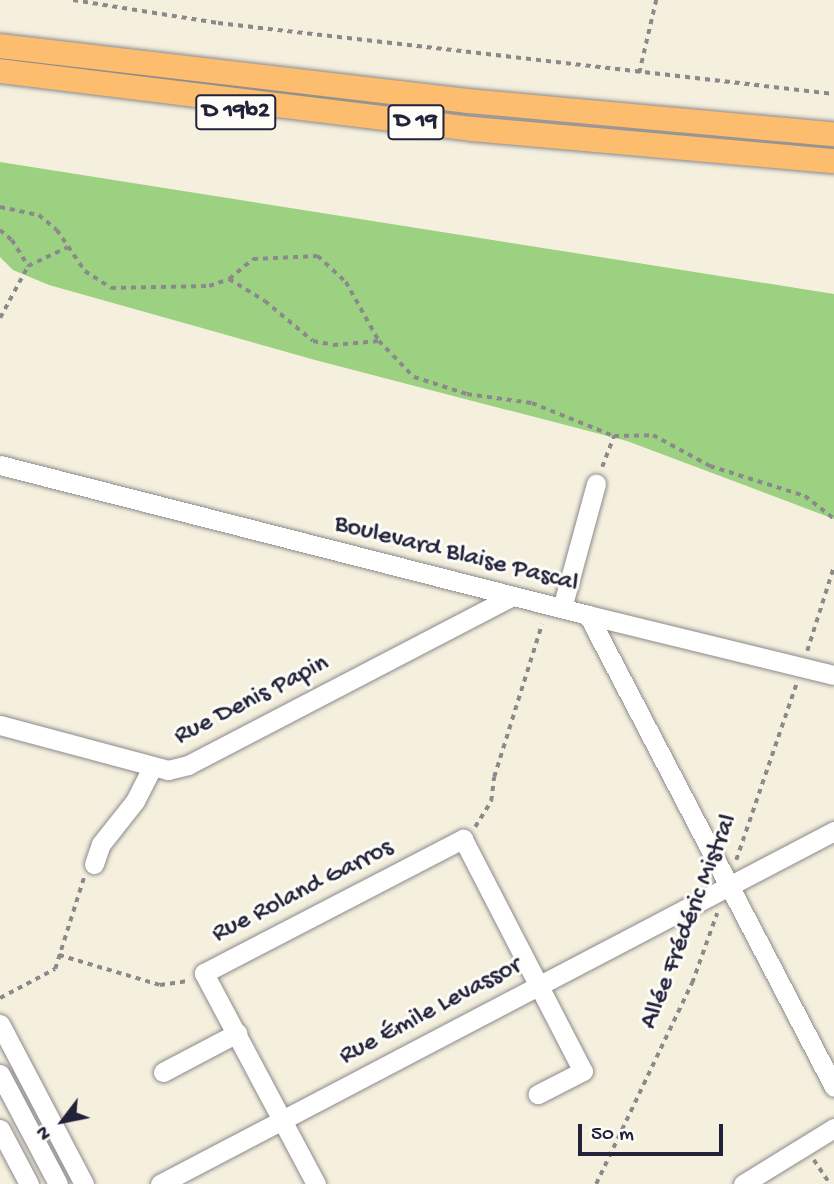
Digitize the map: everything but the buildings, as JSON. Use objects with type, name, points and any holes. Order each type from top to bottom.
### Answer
[{"type":"main road","name":"D 19","points":[[0,46],[468,101],[834,134]]},
{"type":"main road","name":"D 19","points":[[0,71],[473,129],[834,161]]},
{"type":"main road","name":"D 19b2","points":[[0,86],[139,105],[473,129]]},
{"type":"street","name":"Boulevard Blaise Pascal","points":[[0,465],[588,615],[727,887],[834,1087]]},
{"type":"street","points":[[555,607],[596,484]]},
{"type":"street","name":"Rue Denis Papin","points":[[0,725],[151,769],[188,765],[513,596]]},
{"type":"street","points":[[588,615],[834,675]]},
{"type":"street","points":[[94,864],[101,844],[135,800],[151,769]]},
{"type":"street","name":"Rue Émile Levassor","points":[[160,1184],[834,831]]},
{"type":"street","points":[[463,839],[583,1071],[538,1094]]},
{"type":"street","name":"Rue Roland Garros","points":[[316,1184],[204,973],[463,839]]},
{"type":"street","points":[[0,1024],[84,1184]]},
{"type":"street","points":[[163,1072],[237,1033]]},
{"type":"street","points":[[0,1074],[58,1184]]},
{"type":"street","points":[[743,1184],[834,1128]]},
{"type":"street","points":[[0,1129],[29,1184]]},
{"type":"path","points":[[73,0],[218,23],[639,74],[834,94]]},
{"type":"path","points":[[639,74],[656,0]]},
{"type":"path","points":[[0,207],[39,215],[57,230],[97,282],[111,288],[209,286],[229,279],[253,259],[318,257],[346,282],[379,341],[414,377],[467,394],[532,403],[614,436],[633,433],[671,441],[710,466],[804,496],[834,519]]},
{"type":"path","points":[[0,230],[12,240],[28,266]]},
{"type":"path","points":[[0,318],[28,266],[68,247]]},
{"type":"path","points":[[229,279],[265,300],[313,341],[333,345],[379,341]]},
{"type":"path","points":[[596,484],[614,436]]},
{"type":"path","name":"Allée Frédéric Mistral","points":[[596,1184],[692,983],[802,667],[834,566]]},
{"type":"path","points":[[463,839],[481,821],[491,801],[494,777],[555,607]]},
{"type":"path","points":[[0,998],[55,968],[83,878],[94,864]]},
{"type":"path","points":[[59,955],[160,985],[182,984],[204,973]]},
{"type":"path","points":[[806,1146],[830,1184]]},
{"type":"green space","points":[[0,162],[834,294],[834,519],[627,441],[315,360],[49,285],[13,270],[0,257]]}]
